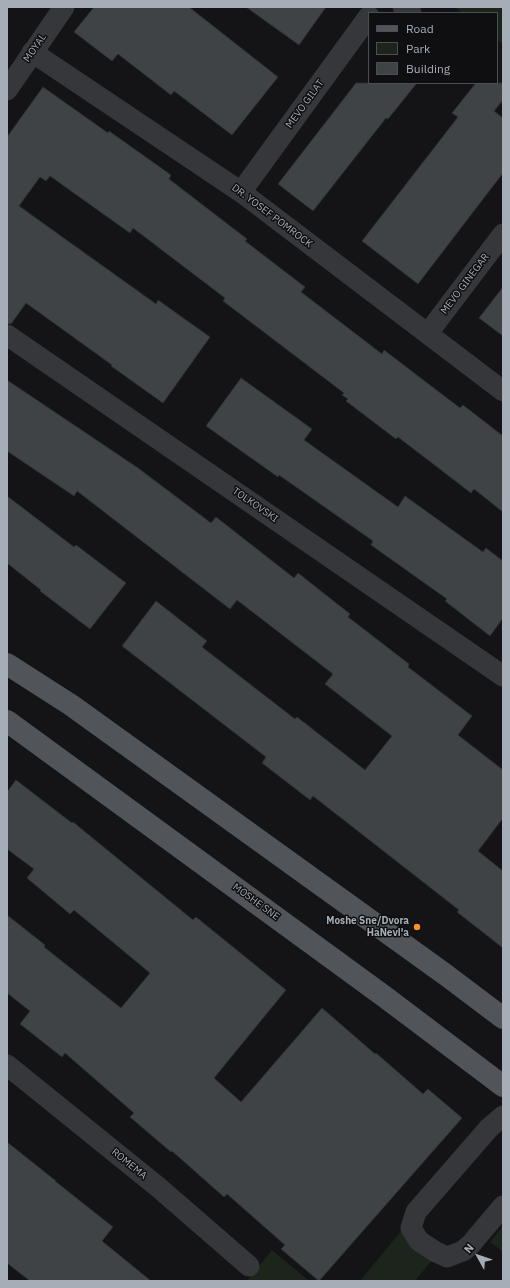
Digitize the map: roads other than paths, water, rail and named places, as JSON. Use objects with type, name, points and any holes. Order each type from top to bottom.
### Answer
[{"type":"main road","points":[[7,664],[71,705],[446,975],[503,1018]]},
{"type":"main road","name":"MOSHE SNE","points":[[7,721],[244,893],[503,1086]]},
{"type":"street","name":"MOYAL","points":[[7,90],[64,7]]},
{"type":"street","name":"MEVO GILAT","points":[[241,192],[368,17]]},
{"type":"street","name":"DR. YOSEF POMROCK","points":[[32,52],[241,192],[503,391]]},
{"type":"street","name":"MEVO GINEGAR","points":[[428,333],[503,234]]},
{"type":"street","name":"TOLKOVSKI","points":[[7,335],[503,676]]},
{"type":"street","name":"ROMEMA","points":[[7,1065],[158,1187],[249,1266]]},
{"type":"street","points":[[503,1116],[489,1128],[416,1212],[412,1228],[419,1241],[447,1257],[462,1251],[467,1247],[503,1206]]},
{"type":"place","name":"Moshe Sne/Dvora HaNevi'a","points":[[417,927]]}]
